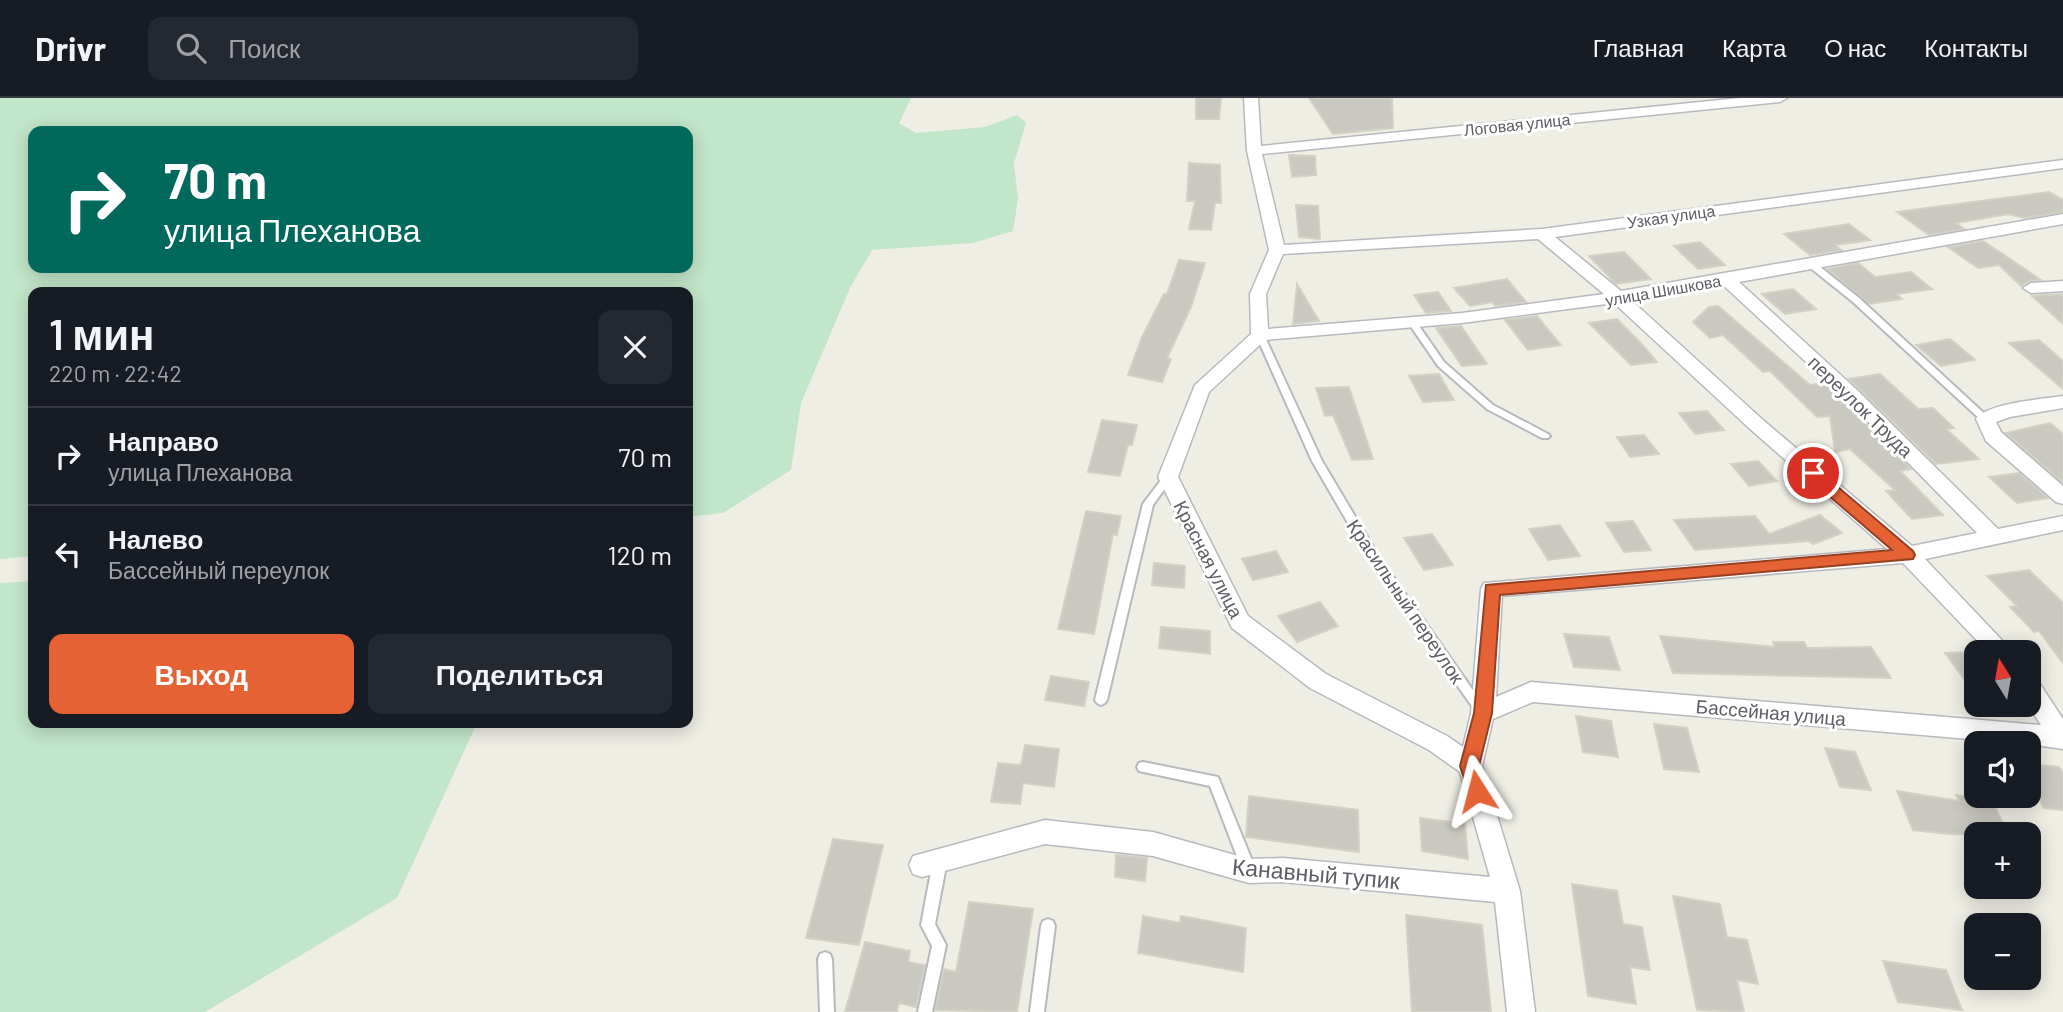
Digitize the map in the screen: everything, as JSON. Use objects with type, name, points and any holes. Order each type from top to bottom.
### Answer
[{"type":"street","points":[[1251,98],[1254,151],[1277,250],[1258,294],[1261,335]]},
{"type":"street","name":"Логовая улица","points":[[1254,151],[1780,98]]},
{"type":"street","name":"Узкая улица","points":[[1277,250],[1542,233],[2063,164]]},
{"type":"street","name":"улица Шишкова","points":[[1261,335],[1414,325],[1619,298],[2063,219]]},
{"type":"street","points":[[1542,233],[1908,555],[1990,640]]},
{"type":"street","name":"переулок Труда","points":[[1726,279],[1851,394],[1993,537]]},
{"type":"street","points":[[2031,288],[2063,286]]},
{"type":"street","name":"Красная улица","points":[[1261,335],[1201,389],[1168,477],[1240,622],[1318,681],[1438,743],[1470,766]]},
{"type":"street","points":[[2063,402],[2007,411],[1984,419],[1993,436],[2063,497]]},
{"type":"street","points":[[1521,1012],[1507,891],[1470,766],[1483,713],[1492,589],[1908,555],[2063,523]]},
{"type":"street","name":"Бассейная улица","points":[[1483,713],[1531,692],[2062,737]]},
{"type":"street","points":[[2041,705],[2062,737]]},
{"type":"street","name":"Канавный тупик","points":[[931,863],[1045,832],[1153,844],[1249,871],[1283,870],[1507,891]]},
{"type":"lane","points":[[1811,264],[1856,300],[1984,419]]},
{"type":"lane","points":[[1414,325],[1441,364],[1490,407],[1545,436]]},
{"type":"lane","name":"Красильный переулок","points":[[1261,335],[1317,461],[1367,548],[1483,713]]},
{"type":"lane","points":[[1101,700],[1148,504],[1168,477]]},
{"type":"lane","points":[[1143,767],[1214,781],[1249,871]]},
{"type":"lane","points":[[925,1012],[939,945],[928,925],[931,863]]},
{"type":"lane","points":[[1037,1012],[1048,926]]},
{"type":"lane","points":[[825,959],[827,1012]]},
{"type":"green space","points":[[0,98],[911,98],[899,123],[916,133],[985,127],[1017,115],[1026,123],[1014,163],[1018,199],[1013,231],[973,243],[872,250],[850,288],[801,403],[791,470],[723,513],[693,516],[693,287],[28,287],[28,556],[0,559]]},
{"type":"green space","points":[[28,581],[28,728],[475,728],[397,898],[205,1012],[0,1012],[0,583]]},
{"type":"building","points":[[1196,98],[1221,98],[1219,119],[1196,119]]},
{"type":"building","points":[[1309,98],[1392,98],[1393,128],[1333,134]]},
{"type":"building","points":[[1289,155],[1315,156],[1316,175],[1292,177]]},
{"type":"building","points":[[1189,163],[1220,165],[1221,203],[1215,203],[1211,230],[1189,229],[1195,201],[1187,201]]},
{"type":"building","points":[[2049,192],[2063,200],[2063,212],[2024,218],[2008,214],[1956,223],[1964,229],[1929,235],[1897,212]]},
{"type":"building","points":[[1296,205],[1318,206],[1320,239],[1299,237]]},
{"type":"building","points":[[1849,224],[1870,240],[1835,245],[1841,250],[1810,255],[1784,234]]},
{"type":"building","points":[[1983,241],[2041,280],[2030,281],[2021,286],[1999,265],[1978,268],[1948,247]]},
{"type":"building","points":[[1700,242],[1725,265],[1698,269],[1674,246]]},
{"type":"building","points":[[1624,252],[1651,279],[1616,284],[1589,256]]},
{"type":"building","points":[[1179,260],[1205,263],[1191,307],[1167,358],[1171,359],[1162,382],[1128,375],[1142,337],[1164,294],[1167,294]]},
{"type":"building","points":[[1858,263],[1875,277],[1911,272],[1932,289],[1896,294],[1902,299],[1869,304],[1828,269]]},
{"type":"building","points":[[1507,279],[1526,302],[1495,306],[1492,302],[1470,306],[1454,288]]},
{"type":"building","points":[[1297,284],[1319,321],[1293,324]]},
{"type":"building","points":[[1793,289],[1816,309],[1785,314],[1762,294]]},
{"type":"building","points":[[1438,292],[1451,311],[1426,313],[1414,295]]},
{"type":"building","points":[[2062,294],[2063,324],[2032,296]]},
{"type":"building","points":[[1718,306],[1810,385],[1824,383],[1843,400],[1911,469],[1900,471],[1943,515],[1912,519],[1886,491],[1895,490],[1850,449],[1835,452],[1830,416],[1817,417],[1770,371],[1763,372],[1723,335],[1710,338],[1693,322],[1709,307]]},
{"type":"building","points":[[1537,316],[1561,345],[1528,350],[1505,320]]},
{"type":"building","points":[[1617,319],[1657,362],[1631,365],[1589,323]]},
{"type":"building","points":[[1461,326],[1487,364],[1462,366],[1436,328]]},
{"type":"building","points":[[1950,339],[1975,360],[1941,366],[1916,345]]},
{"type":"building","points":[[2039,340],[2063,361],[2063,389],[2009,343]]},
{"type":"building","points":[[1439,374],[1454,400],[1423,402],[1409,376]]},
{"type":"building","points":[[1880,374],[1918,409],[1933,408],[1954,428],[1946,429],[1979,459],[1936,464],[1849,379]]},
{"type":"building","points":[[1349,387],[1373,459],[1352,460],[1333,415],[1325,416],[1316,388]]},
{"type":"building","points":[[1707,411],[1724,430],[1695,434],[1679,413]]},
{"type":"building","points":[[1102,420],[1137,425],[1132,445],[1128,445],[1120,476],[1088,472]]},
{"type":"building","points":[[2050,423],[2063,434],[2063,483],[2006,433]]},
{"type":"building","points":[[1644,435],[1659,454],[1630,457],[1617,437]]},
{"type":"building","points":[[1758,461],[1777,481],[1749,486],[1731,464]]},
{"type":"building","points":[[2019,473],[2048,498],[2017,503],[1989,477]]},
{"type":"building","points":[[1086,511],[1121,516],[1117,535],[1113,534],[1094,634],[1058,629]]},
{"type":"building","points":[[1820,515],[1842,533],[1813,544],[1809,541],[1695,550],[1674,520],[1755,516],[1769,534]]},
{"type":"building","points":[[1633,521],[1651,550],[1624,552],[1606,523]]},
{"type":"building","points":[[1560,525],[1580,556],[1548,560],[1529,529]]},
{"type":"building","points":[[1432,534],[1453,565],[1424,570],[1404,538]]},
{"type":"building","points":[[1276,551],[1288,572],[1253,580],[1242,559]]},
{"type":"building","points":[[1154,563],[1185,566],[1184,588],[1152,585]]},
{"type":"building","points":[[2029,570],[2063,603],[2063,663],[2039,631],[2034,632],[2010,607],[2017,606],[1987,576]]},
{"type":"building","points":[[1320,602],[1338,626],[1297,642],[1278,616]]},
{"type":"building","points":[[1161,627],[1210,631],[1210,654],[1159,648]]},
{"type":"building","points":[[1564,634],[1609,637],[1620,670],[1574,667]]},
{"type":"building","points":[[1660,636],[1775,647],[1773,642],[1804,642],[1807,648],[1871,647],[1891,678],[1673,673]]},
{"type":"building","points":[[1964,652],[1964,679],[1945,653]]},
{"type":"building","points":[[1051,676],[1089,682],[1084,706],[1045,700]]},
{"type":"building","points":[[1576,716],[1611,721],[1618,757],[1583,752]]},
{"type":"building","points":[[1654,724],[1687,728],[1699,772],[1664,769]]},
{"type":"building","points":[[1025,745],[1059,749],[1054,787],[1023,783],[1020,804],[991,802],[998,763],[1021,765]]},
{"type":"building","points":[[1825,748],[1855,752],[1871,790],[1840,787]]},
{"type":"building","points":[[2041,765],[2059,767],[2063,773],[2063,810],[2044,808],[2041,802]]},
{"type":"building","points":[[1897,791],[1959,801],[1956,795],[1964,796],[1964,808],[1996,808],[2002,822],[1964,822],[1964,834],[1913,830]]},
{"type":"building","points":[[1249,796],[1358,810],[1359,852],[1246,837]]},
{"type":"building","points":[[1420,818],[1465,824],[1468,859],[1422,851]]},
{"type":"building","points":[[833,839],[883,845],[859,945],[806,938]]},
{"type":"building","points":[[1116,855],[1147,858],[1145,881],[1115,877]]},
{"type":"building","points":[[1572,884],[1617,891],[1623,924],[1642,927],[1650,970],[1630,967],[1636,1004],[1588,996]]},
{"type":"building","points":[[1673,896],[1720,904],[1727,937],[1747,940],[1758,984],[1737,980],[1744,1012],[1697,1010]]},
{"type":"building","points":[[969,902],[1033,909],[1017,1012],[935,1010],[944,969],[956,972]]},
{"type":"building","points":[[1406,915],[1482,925],[1491,1012],[1412,1012]]},
{"type":"building","points":[[1143,916],[1180,923],[1181,916],[1246,928],[1243,972],[1138,953]]},
{"type":"building","points":[[865,942],[910,951],[908,962],[925,965],[916,1007],[899,1003],[897,1012],[845,1012]]},
{"type":"building","points":[[1883,961],[1946,970],[1962,1010],[1898,1002]]},
{"type":"route","points":[[1477,791],[1470,766],[1483,713],[1492,589],[1908,555],[1813,473]]}]
